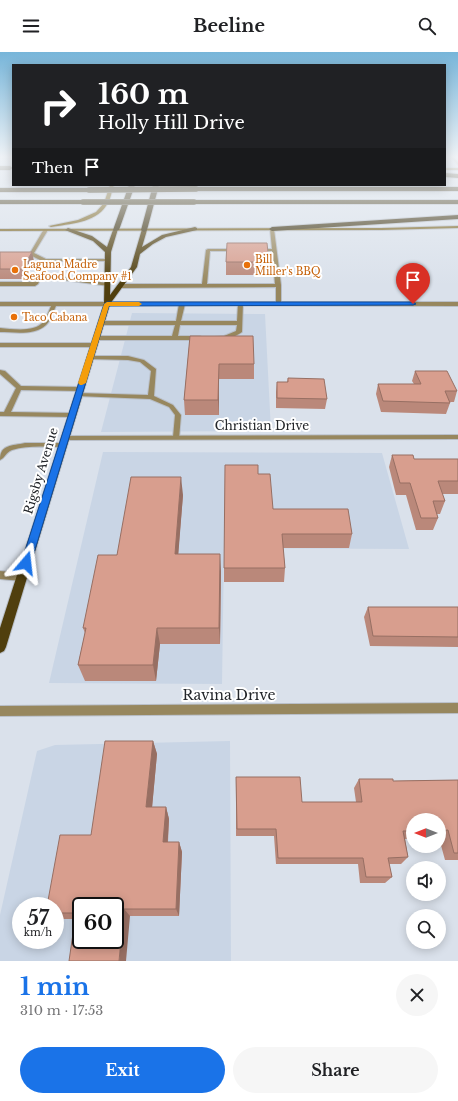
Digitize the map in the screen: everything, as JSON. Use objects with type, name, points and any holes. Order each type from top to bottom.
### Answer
[{"type":"highway","name":"Rigsby Avenue","points":[[116,230],[127,199]]},
{"type":"highway","name":"Rigsby Avenue","points":[[144,230],[152,199]]},
{"type":"highway","points":[[0,202],[458,202]]},
{"type":"highway","points":[[272,229],[458,217]]},
{"type":"main road","points":[[18,230],[73,223],[92,217],[104,208],[107,199]]},
{"type":"main road","points":[[0,230],[382,229],[458,227]]},
{"type":"main road","points":[[137,254],[159,238],[177,232],[195,229]]},
{"type":"main road","points":[[68,230],[93,238],[102,243],[108,252]]},
{"type":"main road","name":"Rigsby Avenue","points":[[0,647],[107,304],[107,260],[108,252],[116,230]]},
{"type":"main road","name":"Rigsby Avenue","points":[[107,304],[134,267],[144,230]]},
{"type":"street","points":[[272,229],[279,304]]},
{"type":"street","points":[[31,254],[46,230]]},
{"type":"street","points":[[204,285],[208,250],[245,250]]},
{"type":"street","points":[[252,250],[274,250]]},
{"type":"street","points":[[0,254],[31,254],[45,260],[107,260]]},
{"type":"street","points":[[0,284],[35,284],[45,260]]},
{"type":"street","points":[[39,275],[107,285]]},
{"type":"street","points":[[120,286],[278,285]]},
{"type":"street","points":[[0,304],[458,304]]},
{"type":"street","points":[[0,330],[38,329],[46,323],[54,304]]},
{"type":"street","points":[[175,338],[182,304]]},
{"type":"street","points":[[210,338],[225,338],[239,332],[241,304]]},
{"type":"street","points":[[101,323],[240,323]]},
{"type":"street","points":[[0,345],[203,338]]},
{"type":"street","points":[[90,358],[128,358],[142,361],[154,370],[151,397]]},
{"type":"street","points":[[0,372],[3,372],[19,388],[151,397],[171,406],[178,415],[177,437]]},
{"type":"street","points":[[19,388],[4,414],[72,415]]},
{"type":"street","name":"Christian Drive","points":[[0,458],[7,449],[25,445],[64,441],[177,437],[458,437]]},
{"type":"street","points":[[0,575],[22,577]]},
{"type":"street","name":"Ravina Drive","points":[[0,711],[458,708]]},
{"type":"shaded area","points":[[132,313],[265,314],[271,431],[101,432]]},
{"type":"shaded area","points":[[103,452],[382,453],[409,549],[224,548],[222,684],[49,683]]},
{"type":"shaded area","points":[[230,741],[231,961],[0,961],[0,915],[37,751],[55,745]]},
{"type":"building","points":[[227,243],[267,243],[269,262],[226,262]]},
{"type":"building","points":[[0,252],[32,252],[22,269],[0,269]]},
{"type":"building","points":[[190,336],[253,336],[254,364],[219,364],[218,400],[184,400]]},
{"type":"building","points":[[415,371],[447,371],[457,391],[445,391],[450,403],[383,401],[378,384],[421,384]]},
{"type":"building","points":[[288,378],[324,379],[327,399],[277,398],[277,382],[288,382]]},
{"type":"building","points":[[392,455],[413,455],[414,459],[458,459],[458,481],[438,481],[445,501],[433,501],[438,518],[421,518],[410,483],[400,483]]},
{"type":"building","points":[[225,465],[258,465],[258,474],[270,474],[273,509],[348,509],[352,534],[282,534],[285,568],[224,568]]},
{"type":"building","points":[[131,477],[181,477],[175,554],[220,554],[219,628],[157,628],[153,665],[78,665],[86,628],[83,628],[98,555],[117,555]]},
{"type":"building","points":[[368,607],[458,607],[458,637],[373,636]]},
{"type":"building","points":[[105,741],[153,741],[146,807],[166,807],[163,842],[179,842],[176,909],[124,909],[124,897],[72,897],[72,913],[64,913],[64,897],[49,897],[60,835],[91,835]]},
{"type":"building","points":[[236,777],[300,777],[302,802],[362,802],[359,779],[393,779],[393,781],[458,780],[458,853],[454,853],[448,830],[446,830],[446,813],[406,813],[406,831],[403,831],[406,853],[408,857],[388,858],[392,877],[366,877],[363,858],[278,858],[276,829],[237,829]]},
{"type":"building","points":[[72,940],[72,949],[120,949],[119,961],[69,961]]},
{"type":"slow traffic","points":[[82,383],[107,304],[139,304]]},
{"type":"place","name":"Bill Miller's BBQ","points":[[247,265]]},
{"type":"place","name":"Laguna Madre Seafood Company #1","points":[[15,270]]},
{"type":"place","name":"Taco Cabana","points":[[14,317]]},
{"type":"route","points":[[26,563],[107,304],[413,304]]}]
